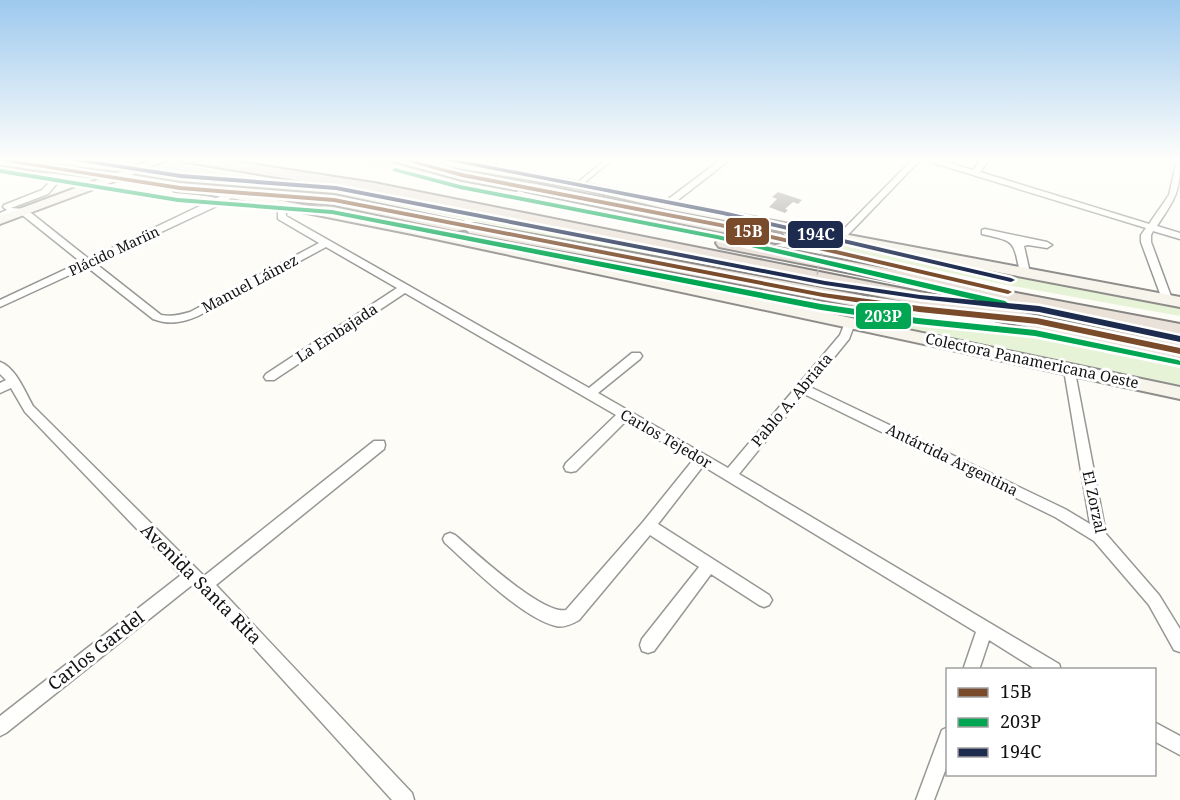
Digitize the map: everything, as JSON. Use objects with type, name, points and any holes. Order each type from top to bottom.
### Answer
[{"type":"highway","points":[[274,195],[333,200],[823,295],[919,309],[1037,321]]},
{"type":"highway","points":[[411,195],[1180,351]]},
{"type":"highway","points":[[483,195],[1180,331]]},
{"type":"highway","points":[[569,195],[981,284],[1094,315]]},
{"type":"highway","points":[[286,207],[333,200]]},
{"type":"street","points":[[0,210],[37,195]]},
{"type":"street","points":[[44,202],[52,195]]},
{"type":"street","points":[[0,218],[61,195]]},
{"type":"street","name":"Colectora Panamericana Oeste","points":[[224,195],[633,275],[1180,393]]},
{"type":"street","points":[[631,195],[840,238],[1180,302]]},
{"type":"street","points":[[670,203],[680,195]]},
{"type":"street","points":[[840,238],[882,195]]},
{"type":"street","points":[[1047,195],[1180,236]]},
{"type":"street","points":[[1167,299],[1146,242],[1146,235],[1173,195]]},
{"type":"street","name":"Plácido Maríin","points":[[0,304],[228,196]]},
{"type":"street","name":"Carlos Tejedor","points":[[286,207],[281,217],[729,476],[1051,668]]},
{"type":"street","points":[[22,211],[88,263]]},
{"type":"street","points":[[985,232],[1020,242],[1047,245]]},
{"type":"street","points":[[1020,242],[1025,273]]},
{"type":"street","name":"Manuel Láinez","points":[[88,263],[157,317],[173,320],[194,314],[326,243]]},
{"type":"street","name":"La Embajada","points":[[270,377],[405,288]]},
{"type":"street","name":"Pablo A. Abriata","points":[[729,476],[845,336],[850,323]]},
{"type":"street","points":[[588,395],[636,356]]},
{"type":"street","name":"Avenida Santa Rita","points":[[0,366],[14,381],[29,409],[198,580],[214,593],[405,800]]},
{"type":"street","name":"El Zorzal","points":[[1070,370],[1095,525],[1099,537],[1154,600],[1180,644]]},
{"type":"street","points":[[0,389],[14,381]]},
{"type":"street","name":"Antártida Argentina","points":[[802,388],[1060,513],[1099,537]]},
{"type":"street","points":[[571,467],[624,416]]},
{"type":"street","name":"Carlos Gardel","points":[[0,727],[379,445]]},
{"type":"street","points":[[450,540],[533,607],[555,618],[565,619],[573,615],[700,460]]},
{"type":"street","points":[[648,526],[764,600]]},
{"type":"street","points":[[648,645],[709,565]]},
{"type":"street","points":[[971,668],[985,628]]},
{"type":"street","points":[[1156,732],[1180,747]]},
{"type":"street","points":[[925,800],[946,742]]},
{"type":"path","points":[[812,300],[824,241]]},
{"type":"green space","points":[[340,195],[360,195],[376,198],[657,255],[656,257]]},
{"type":"green space","points":[[320,203],[429,224],[424,230],[306,205]]},
{"type":"green space","points":[[735,224],[820,238],[819,246]]},
{"type":"green space","points":[[481,238],[497,238],[811,294],[806,310],[479,241]]},
{"type":"green space","points":[[826,239],[1180,306],[1180,316],[1007,285],[824,246]]},
{"type":"green space","points":[[816,296],[902,311],[1180,368],[1180,389],[813,311]]},
{"type":"building","points":[[788,195],[802,200],[798,204],[793,202],[785,209],[788,210],[785,213],[769,207],[777,199],[772,197]]},
{"type":"building","points":[[461,221],[478,225],[469,235],[475,237],[473,239],[433,230],[435,228],[452,232]]},
{"type":"transit line","name":"203P","points":[[149,195],[178,200],[332,212],[821,307],[918,321],[1035,333],[1178,363]]},
{"type":"transit line","name":"15B","points":[[274,195],[334,200],[823,295],[919,309],[1037,321],[1180,351]]},
{"type":"transit line","name":"194C","points":[[374,195],[825,283],[920,297],[1039,309],[1180,339]]},
{"type":"transit line","name":"203P","points":[[503,195],[717,237],[1005,304]]},
{"type":"transit line","name":"15B","points":[[567,195],[720,225],[1008,292]]},
{"type":"transit line","name":"194C","points":[[633,195],[723,213],[1011,280]]}]
